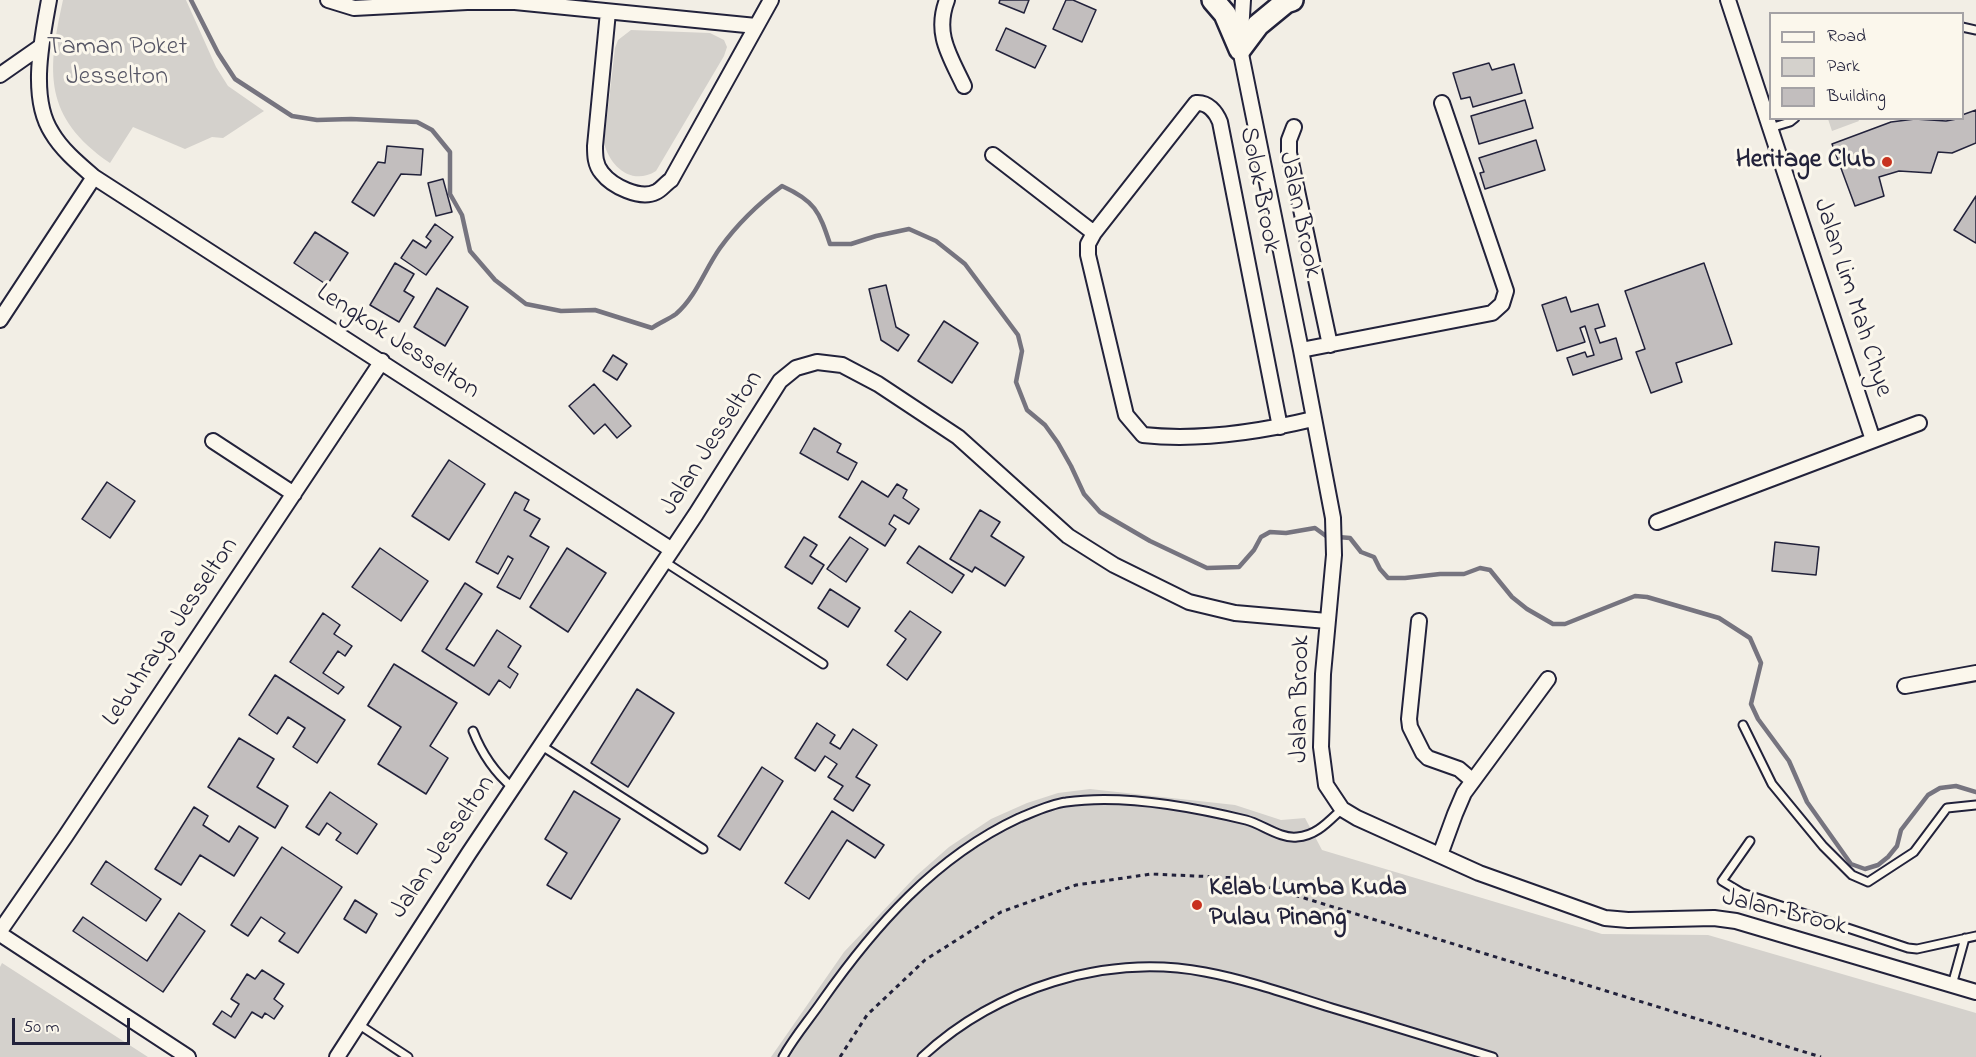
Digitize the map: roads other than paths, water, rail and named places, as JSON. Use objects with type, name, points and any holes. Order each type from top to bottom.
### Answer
[{"type":"main road","points":[[1213,0],[1225,14],[1240,49],[1258,25],[1286,2],[1292,0]]},
{"type":"street","name":"Lengkok Jesselton","points":[[49,0],[40,46],[39,81],[43,114],[51,133],[74,160],[94,177],[672,550]]},
{"type":"street","points":[[328,0],[354,8],[515,2],[756,26]]},
{"type":"street","points":[[608,12],[595,146],[596,161],[601,173],[640,195],[657,192],[670,180],[771,0]]},
{"type":"street","points":[[947,0],[942,19],[942,39],[964,86]]},
{"type":"street","name":"Jalan Brook","points":[[1244,0],[1240,49],[1333,518],[1334,555],[1327,621],[1321,747],[1326,785],[1341,809],[1440,855],[1523,889],[1605,918],[1628,920],[1714,918],[1736,921],[1976,992]]},
{"type":"street","name":"Jalan Lim Mah Chye","points":[[1728,0],[1873,440]]},
{"type":"street","points":[[0,75],[40,46]]},
{"type":"street","name":"Solok Brook","points":[[1280,427],[1220,122],[1212,109],[1201,102],[1192,106],[1094,233],[1088,244],[1088,255],[1126,415],[1143,435],[1190,438],[1280,427],[1313,419]]},
{"type":"street","points":[[1301,350],[1492,313],[1502,304],[1506,291],[1442,104]]},
{"type":"street","points":[[1294,127],[1289,140],[1289,153],[1330,345]]},
{"type":"street","points":[[993,155],[1094,233]]},
{"type":"street","points":[[0,320],[94,177]]},
{"type":"street","name":"Lebuhraya Jesselton","points":[[0,932],[382,361]]},
{"type":"street","name":"Jalan Jesselton","points":[[337,1057],[469,852],[672,550],[780,381],[796,368],[817,362],[842,365],[878,384],[958,437],[1068,536],[1114,565],[1189,602],[1235,613],[1327,621]]},
{"type":"street","name":"Jalan Lim Mah Chye","points":[[1657,522],[1919,423]]},
{"type":"street","points":[[213,441],[294,494]]},
{"type":"street","points":[[1419,621],[1410,728],[1428,758],[1459,768],[1473,781]]},
{"type":"street","points":[[1905,686],[1976,673]]},
{"type":"street","points":[[1440,855],[1464,793],[1548,679]]},
{"type":"street","points":[[0,932],[188,1057]]},
{"type":"lane","points":[[1770,128],[1792,120]]},
{"type":"lane","points":[[664,562],[823,664]]},
{"type":"lane","points":[[1743,725],[1772,784],[1823,846],[1852,874],[1868,882],[1914,852],[1947,808],[1976,805]]},
{"type":"lane","points":[[473,731],[480,750],[500,776],[513,788]]},
{"type":"lane","points":[[542,746],[703,849]]},
{"type":"lane","points":[[783,1057],[852,958],[918,886],[981,838],[1039,809],[1063,802],[1082,800],[1132,801],[1238,818],[1293,838],[1313,834],[1341,809]]},
{"type":"lane","points":[[1749,841],[1722,881],[1742,893],[1908,948],[1917,949],[1976,936]]},
{"type":"lane","points":[[1952,985],[1965,938]]},
{"type":"lane","points":[[922,1057],[939,1042],[982,1012],[1026,991],[1062,979],[1099,971],[1159,968],[1203,972],[1248,982],[1493,1057]]},
{"type":"lane","points":[[358,1024],[408,1057]]},
{"type":"waterway","points":[[191,0],[218,53],[235,79],[292,116],[317,120],[417,122],[432,130],[450,152],[450,194],[462,215],[470,251],[495,280],[526,304],[561,311],[595,310],[652,328],[676,314],[683,307],[734,230],[782,186],[802,197],[814,208],[830,244],[851,244],[909,229],[936,241],[965,264],[1018,335],[1022,351],[1016,382],[1027,410],[1045,425],[1058,443],[1084,494],[1100,512],[1150,541],[1207,568],[1239,567],[1254,550],[1261,537],[1270,532],[1286,533],[1315,528],[1326,536],[1350,538],[1361,552],[1374,557],[1388,578],[1464,574],[1480,568],[1490,570],[1512,597],[1553,624],[1565,624],[1635,596],[1647,597],[1719,618],[1750,638],[1761,663],[1751,704],[1758,719],[1789,761],[1807,802],[1851,864],[1865,869],[1878,865],[1888,857],[1897,846],[1901,830],[1928,795],[1940,788],[1956,786],[1976,792]]},
{"type":"place","name":"Heritage Club","points":[[1887,162]]},
{"type":"place","name":"Kelab Lumba Kuda Pulau Pinang","points":[[1197,905]]},
{"type":"park label","name":"Taman Poket Jesselton","points":[[117,64]]}]
